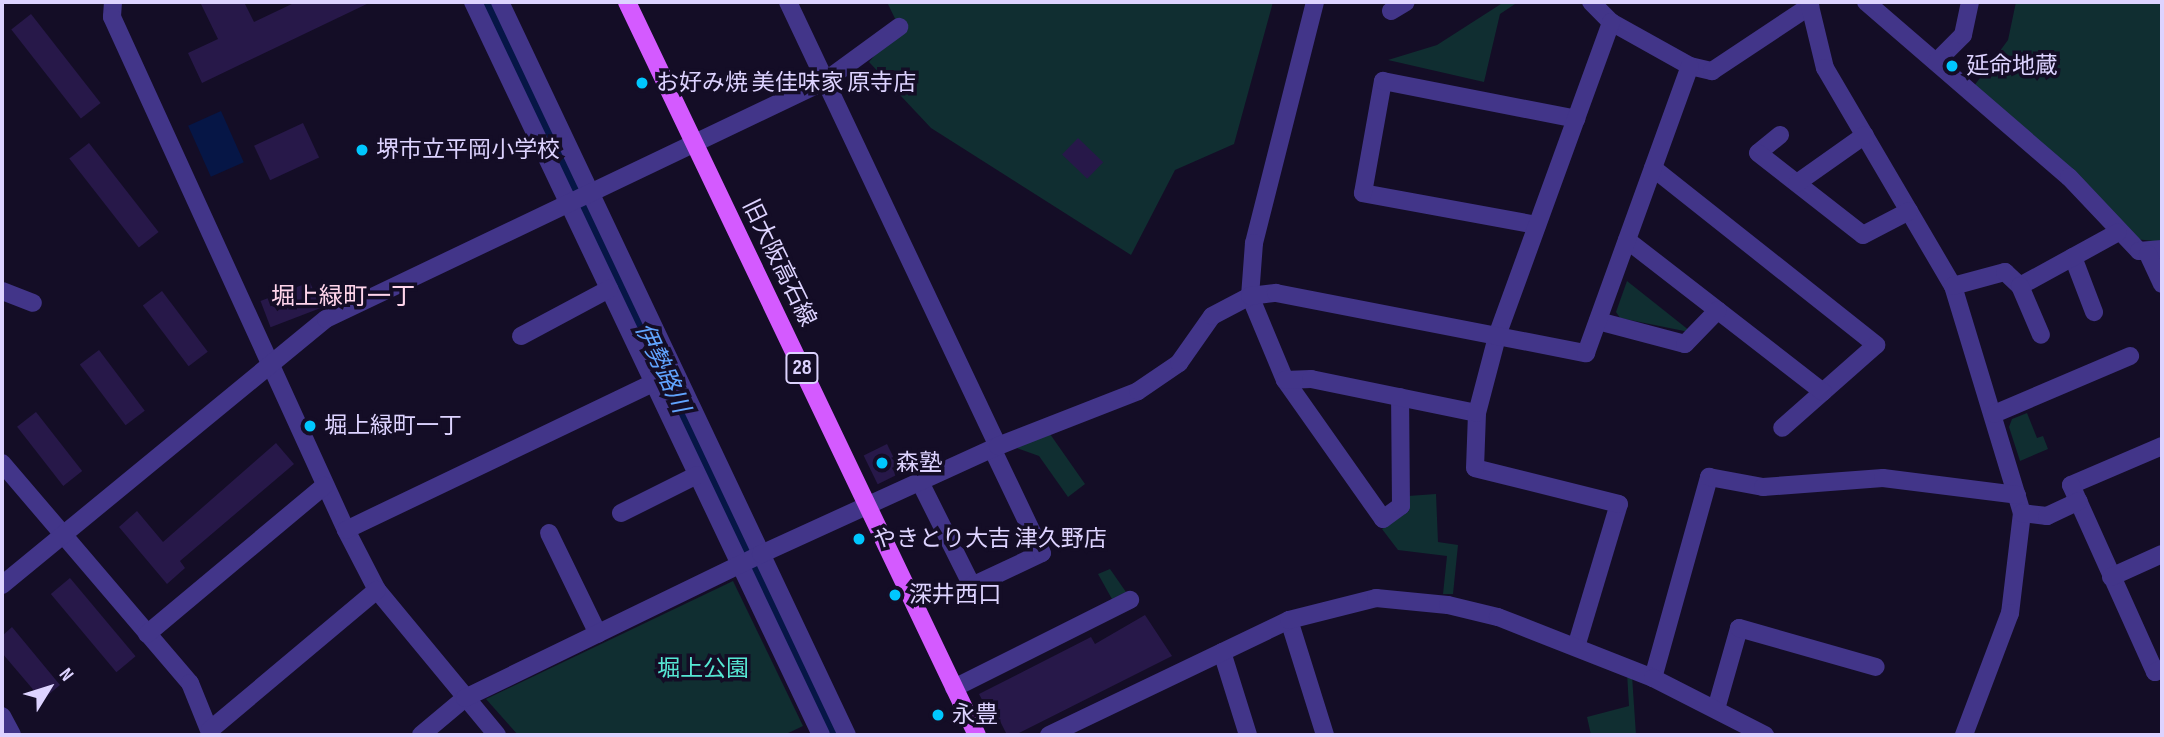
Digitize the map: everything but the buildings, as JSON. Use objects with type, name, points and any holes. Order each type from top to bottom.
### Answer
[{"type":"main road","name":"旧大阪高石線","points":[[627,2],[977,735]]},
{"type":"street","points":[[113,2],[112,17],[267,363],[324,486],[377,590],[498,735]]},
{"type":"street","points":[[473,2],[580,197],[761,555],[846,735]]},
{"type":"street","points":[[500,2],[580,197],[609,289],[741,565],[817,734]]},
{"type":"street","points":[[788,2],[1042,553],[972,586],[920,482]]},
{"type":"street","points":[[1315,2],[1254,243],[1250,296],[1285,380],[1383,519],[1401,506],[1400,397]]},
{"type":"street","points":[[1591,2],[1611,22],[1690,66],[1712,71],[1809,4],[1825,68],[1953,286],[2020,504],[2010,613],[1964,735]]},
{"type":"street","points":[[1866,2],[2069,177],[2117,233],[2155,251],[2162,284]]},
{"type":"street","points":[[1936,62],[1963,35],[1970,2]]},
{"type":"street","points":[[1576,648],[1619,504],[1475,468],[1477,413],[1498,333],[1611,22]]},
{"type":"street","points":[[2,585],[267,363],[326,319],[692,141],[825,81],[899,27]]},
{"type":"street","points":[[421,735],[465,698],[761,555],[995,447],[1138,391],[1179,363],[1212,316],[1250,296],[1276,293],[1498,333],[1586,353],[1690,66]]},
{"type":"street","points":[[1537,225],[1363,192],[1383,81],[1576,119]]},
{"type":"street","points":[[1780,135],[1758,153],[1863,235],[1909,211]]},
{"type":"street","points":[[1797,183],[1864,135]]},
{"type":"street","points":[[1653,168],[1876,345],[1782,428]]},
{"type":"street","points":[[2020,286],[2117,233]]},
{"type":"street","points":[[1627,240],[1823,392]]},
{"type":"street","points":[[2073,257],[2094,312]]},
{"type":"street","points":[[1953,286],[2005,272],[2020,286],[2041,335]]},
{"type":"street","points":[[522,336],[609,289]]},
{"type":"street","points":[[2,291],[33,303]]},
{"type":"street","points":[[1598,321],[1685,344],[1718,310]]},
{"type":"street","points":[[1994,414],[2130,356]]},
{"type":"street","points":[[1285,380],[1311,379],[1477,413]]},
{"type":"street","points":[[346,530],[653,383]]},
{"type":"street","points":[[2162,446],[2071,485],[2155,672],[2162,669]]},
{"type":"street","points":[[2,463],[65,533],[190,683],[211,733],[377,590]]},
{"type":"street","points":[[621,513],[697,475]]},
{"type":"street","points":[[1653,678],[1709,477],[1763,487],[1883,478],[2020,504],[2048,516],[2079,501]]},
{"type":"street","points":[[147,634],[324,486]]},
{"type":"street","points":[[549,533],[598,634]]},
{"type":"street","points":[[2112,577],[2162,554]]},
{"type":"street","points":[[954,688],[1130,600]]},
{"type":"street","points":[[1049,735],[1289,620],[1388,600],[1448,605],[1498,617],[1653,678],[1765,735]]},
{"type":"street","points":[[1289,620],[1325,735]]},
{"type":"street","points":[[1716,709],[1739,628],[1876,667]]},
{"type":"street","points":[[1222,652],[1248,735]]},
{"type":"street","points":[[2,716],[12,735]]},
{"type":"green space","points":[[887,2],[1273,2],[1234,144],[1175,170],[1131,255],[931,128],[869,62],[899,27]]},
{"type":"green space","points":[[1504,2],[1518,2],[1500,14],[1484,82],[1388,60],[1437,45]]},
{"type":"green space","points":[[2016,2],[2162,2],[2162,242],[2135,239],[1974,86],[2008,40]]},
{"type":"green space","points":[[1627,281],[1690,331],[1620,318],[1616,312]]},
{"type":"green space","points":[[2027,413],[2037,438],[2043,436],[2048,449],[2020,461],[2009,427],[2012,419]]},
{"type":"green space","points":[[1050,434],[1085,484],[1068,497],[1039,456],[1014,447]]},
{"type":"green space","points":[[1436,494],[1438,542],[1458,545],[1453,594],[1443,594],[1447,556],[1398,550],[1382,529],[1409,511],[1408,496]]},
{"type":"green space","points":[[1110,569],[1126,592],[1112,599],[1098,574]]},
{"type":"green space","name":"堀上公園","points":[[733,581],[803,726],[784,735],[518,735],[486,699]]},
{"type":"green space","points":[[1627,673],[1632,676],[1636,735],[1591,735],[1587,717],[1629,706]]},
{"type":"water","points":[[221,111],[244,162],[211,177],[188,126]]},
{"type":"waterway","name":"伊勢路川","points":[[489,2],[834,735]]},
{"type":"place","name":"延命地蔵","points":[[1952,66]]},
{"type":"place","name":"お好み焼 美佳味家 原寺店","points":[[642,83]]},
{"type":"place","name":"堺市立平岡小学校","points":[[362,150]]},
{"type":"place","name":"堀上緑町一丁","points":[[310,426]]},
{"type":"place","name":"森塾","points":[[882,463]]},
{"type":"place","name":"やきとり大吉 津久野店","points":[[859,539]]},
{"type":"place","name":"深井西口","points":[[895,595]]},
{"type":"place","name":"永豊","points":[[938,715]]},
{"type":"district","name":"堀上緑町一丁","points":[[343,297]]}]
